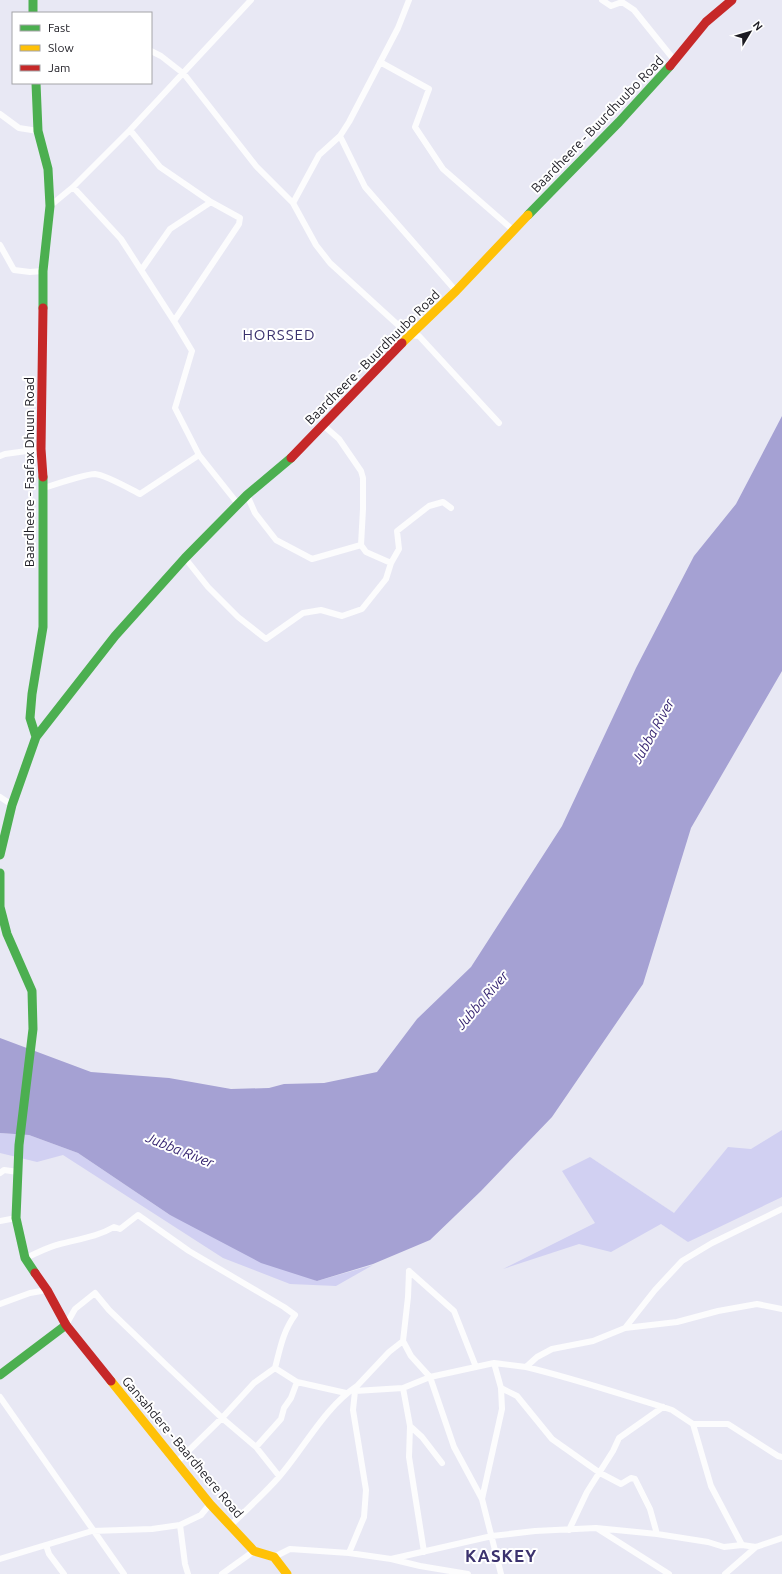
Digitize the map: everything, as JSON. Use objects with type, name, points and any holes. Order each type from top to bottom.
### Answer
[{"type":"main road","points":[[33,0],[33,12]]},
{"type":"main road","name":"Baardheere - Buurdhuubo Road","points":[[36,737],[115,636],[185,558],[247,495],[299,451],[409,335],[456,291],[513,230],[619,122],[675,61],[706,22],[732,0]]},
{"type":"main road","name":"Baardheere - Faafax Dhuun Road","points":[[36,84],[38,131],[48,169],[50,206],[43,271],[41,449],[44,488],[42,571],[43,627],[32,694],[30,718],[36,737]]},
{"type":"main road","points":[[0,855],[12,805],[36,737]]},
{"type":"main road","points":[[0,874],[0,907],[7,934],[32,991],[33,1029],[19,1145],[16,1218],[25,1258],[47,1290],[66,1325],[0,1375]]},
{"type":"main road","name":"Gansahdere - Baardheere Road","points":[[66,1325],[210,1504],[254,1551]]},
{"type":"main road","points":[[254,1551],[274,1557],[287,1574]]},
{"type":"street","points":[[50,206],[73,187],[130,130],[252,0]]},
{"type":"street","points":[[294,203],[319,155],[340,136],[398,28],[409,0]]},
{"type":"street","points":[[602,0],[611,6],[622,2],[634,10],[675,61]]},
{"type":"street","points":[[152,52],[161,56],[184,74],[256,166],[294,203],[316,244],[330,263],[409,335],[419,336],[499,423]]},
{"type":"street","points":[[380,62],[429,89],[415,127],[443,169],[513,230]]},
{"type":"street","points":[[0,114],[19,128],[38,131]]},
{"type":"street","points":[[130,130],[160,167],[211,202],[240,218],[239,224],[174,321]]},
{"type":"street","points":[[340,136],[365,187],[456,291]]},
{"type":"street","points":[[73,187],[121,239],[142,269],[192,351],[175,408],[199,455],[238,504]]},
{"type":"street","points":[[142,269],[170,229],[211,202]]},
{"type":"street","points":[[0,245],[14,270],[30,272],[43,271]]},
{"type":"street","points":[[323,425],[339,439],[361,471],[363,478],[361,545],[366,552],[391,563]]},
{"type":"street","points":[[0,456],[41,449]]},
{"type":"street","points":[[44,488],[54,484],[95,474],[117,482],[140,494],[199,455]]},
{"type":"street","points":[[247,495],[255,513],[276,540],[312,559],[361,545]]},
{"type":"street","points":[[185,558],[208,587],[238,617],[266,639],[303,613],[321,610],[342,616],[362,609],[386,579],[391,563],[399,549],[397,531],[430,506],[443,502],[451,508]]},
{"type":"street","points":[[0,797],[12,805]]},
{"type":"street","points":[[0,1173],[4,1170],[18,1172]]},
{"type":"street","points":[[625,1328],[655,1290],[682,1261],[712,1243],[782,1209]]},
{"type":"street","points":[[25,1258],[59,1244],[86,1239],[114,1227],[120,1229],[138,1215],[189,1251],[295,1315],[288,1324],[280,1345],[276,1368],[254,1383],[222,1418],[176,1463]]},
{"type":"street","points":[[0,1221],[16,1218]]},
{"type":"street","points":[[476,1367],[454,1311],[409,1271],[408,1297],[403,1341],[411,1356],[430,1377],[454,1447],[482,1499],[501,1574]]},
{"type":"street","points":[[0,1304],[30,1293],[47,1290]]},
{"type":"street","points":[[66,1325],[74,1309],[95,1293],[114,1315],[222,1418],[256,1447],[280,1476]]},
{"type":"street","points":[[526,1367],[537,1357],[552,1349],[593,1342],[625,1328],[677,1322],[718,1311],[757,1304],[782,1310]]},
{"type":"street","points":[[348,1552],[364,1517],[366,1490],[353,1410],[356,1389],[389,1352],[403,1341]]},
{"type":"street","points":[[482,1499],[502,1409],[501,1388],[494,1363]]},
{"type":"street","points":[[231,1525],[280,1476],[308,1437],[346,1393],[356,1389],[403,1388],[430,1377],[494,1363],[526,1367],[558,1374],[672,1410],[693,1424],[728,1424],[778,1456],[782,1457]]},
{"type":"street","points":[[276,1368],[297,1382],[346,1393]]},
{"type":"street","points":[[256,1447],[281,1419],[284,1408],[291,1398],[297,1382]]},
{"type":"street","points":[[403,1388],[410,1426],[409,1457],[424,1552]]},
{"type":"street","points":[[501,1388],[517,1396],[552,1439],[600,1473],[621,1484],[631,1478],[635,1479],[650,1509],[657,1534]]},
{"type":"street","points":[[0,1397],[92,1531],[124,1574]]},
{"type":"street","points":[[569,1530],[581,1504],[613,1451],[619,1438],[663,1407]]},
{"type":"street","points":[[693,1424],[711,1486],[742,1545]]},
{"type":"street","points":[[410,1426],[422,1437],[442,1463]]},
{"type":"street","points":[[0,1559],[92,1531],[152,1529],[180,1525],[201,1515],[210,1504]]},
{"type":"street","points":[[180,1525],[185,1564],[188,1574]]},
{"type":"street","points":[[391,1559],[492,1536],[535,1531],[596,1528],[657,1534],[708,1542],[724,1547],[742,1545],[756,1547]]},
{"type":"street","points":[[596,1528],[669,1574]]},
{"type":"street","points":[[725,1574],[756,1547],[782,1538]]},
{"type":"street","points":[[46,1545],[49,1554],[64,1574]]},
{"type":"street","points":[[274,1557],[290,1549],[348,1552],[391,1559],[447,1572],[468,1574]]},
{"type":"street","points":[[222,1574],[254,1551]]},
{"type":"shaded area","points":[[782,1130],[782,1197],[780,1198],[688,1242],[661,1224],[611,1252],[579,1244],[503,1269],[595,1223],[562,1171],[590,1157],[674,1213],[728,1147],[751,1149]]},
{"type":"shaded area","points":[[0,1133],[29,1135],[78,1153],[170,1215],[317,1281],[373,1265],[336,1286],[290,1284],[223,1258],[63,1155],[37,1162],[0,1153]]},
{"type":"water","name":"Jubba River","points":[[782,416],[782,671],[691,828],[643,984],[552,1117],[481,1191],[430,1240],[373,1264],[317,1281],[261,1263],[170,1215],[78,1153],[29,1135],[0,1133],[0,1038],[91,1072],[169,1078],[231,1089],[269,1088],[284,1084],[324,1083],[377,1072],[417,1019],[471,967],[562,826],[636,668],[694,556],[736,504]]},
{"type":"traffic: fast","points":[[33,0],[33,12]]},
{"type":"traffic: fast","points":[[528,215],[619,122],[670,66]]},
{"type":"traffic: fast","points":[[36,84],[38,131],[48,169],[50,206],[43,271],[43,308]]},
{"type":"traffic: fast","points":[[36,737],[115,636],[185,558],[247,495],[291,458]]},
{"type":"traffic: fast","points":[[0,855],[12,805],[36,737],[30,718],[32,694],[43,627],[43,477]]},
{"type":"traffic: fast","points":[[0,873],[0,907],[7,934],[32,991],[33,1029],[19,1145],[16,1218],[25,1258],[35,1273]]},
{"type":"traffic: fast","points":[[0,1375],[66,1325]]},
{"type":"traffic: slow","points":[[402,343],[456,291],[528,215]]},
{"type":"traffic: slow","points":[[111,1381],[210,1504],[254,1551],[274,1557],[287,1574]]},
{"type":"traffic: jam","points":[[670,66],[706,22],[732,0]]},
{"type":"traffic: jam","points":[[43,308],[41,449],[43,477]]},
{"type":"traffic: jam","points":[[291,458],[402,343]]},
{"type":"traffic: jam","points":[[35,1273],[47,1290],[66,1325],[111,1381]]},
{"type":"district","name":"HORSSED","points":[[279,334]]},
{"type":"district","name":"KASKEY","points":[[501,1555]]}]
